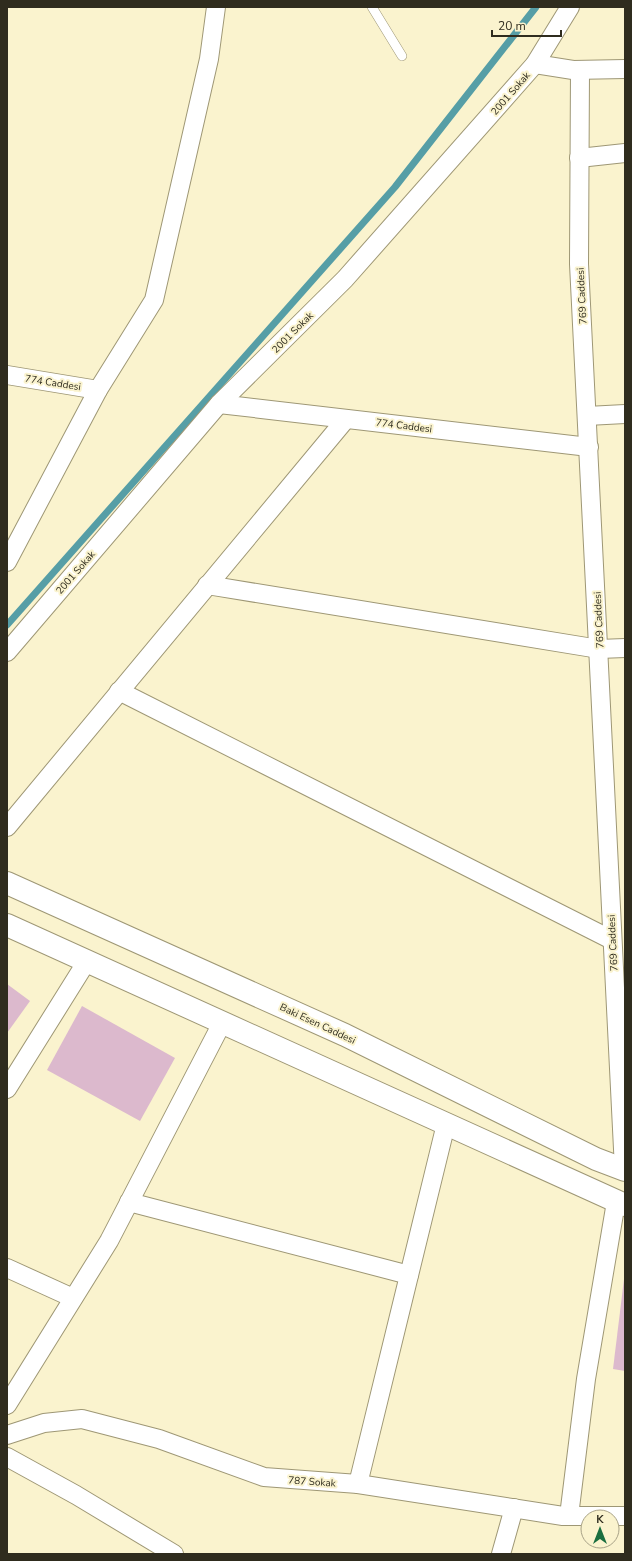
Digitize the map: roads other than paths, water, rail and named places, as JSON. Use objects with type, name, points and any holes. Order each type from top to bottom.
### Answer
[{"type":"street","points":[[7,562],[98,390],[154,300],[209,59],[216,7]]},
{"type":"street","name":"2001 Sokak","points":[[7,652],[219,404],[345,279],[535,64],[570,7]]},
{"type":"street","points":[[535,64],[580,70],[625,69]]},
{"type":"street","name":"769 Caddesi","points":[[580,70],[579,264],[624,1170]]},
{"type":"street","points":[[580,158],[625,153]]},
{"type":"street","name":"774 Caddesi","points":[[7,375],[98,390]]},
{"type":"street","name":"774 Caddesi","points":[[219,404],[589,446]]},
{"type":"street","points":[[587,416],[625,414]]},
{"type":"street","points":[[7,827],[346,419]]},
{"type":"street","points":[[207,585],[599,649],[625,648]]},
{"type":"street","points":[[119,691],[612,940]]},
{"type":"street","name":"Baki Esen Caddesi","points":[[7,883],[345,1036],[596,1159],[624,1170]]},
{"type":"street","points":[[7,925],[620,1203],[586,1379],[568,1516]]},
{"type":"street","points":[[7,1089],[87,961]]},
{"type":"street","points":[[7,1405],[109,1241],[222,1023]]},
{"type":"street","points":[[358,1484],[446,1124]]},
{"type":"street","points":[[129,1202],[409,1275]]},
{"type":"street","points":[[7,1268],[73,1298]]},
{"type":"street","name":"787 Sokak","points":[[7,1436],[44,1423],[82,1420],[159,1439],[264,1478],[358,1484],[568,1516],[625,1516]]},
{"type":"street","points":[[7,1457],[76,1495],[174,1554]]},
{"type":"street","points":[[501,1554],[514,1508]]},
{"type":"lane","points":[[372,7],[402,56]]},
{"type":"waterway","points":[[7,625],[395,187],[536,7]]}]
